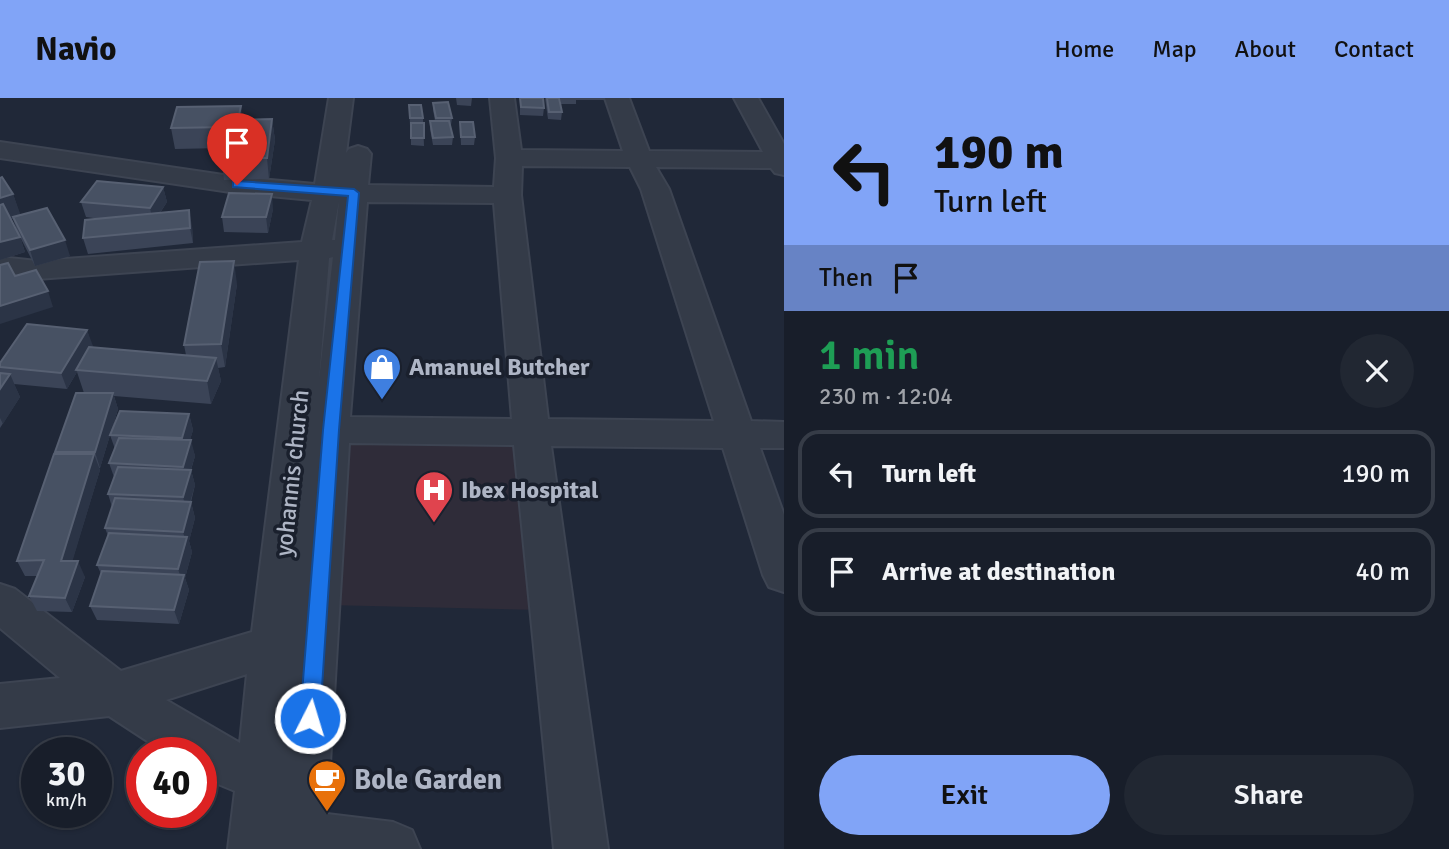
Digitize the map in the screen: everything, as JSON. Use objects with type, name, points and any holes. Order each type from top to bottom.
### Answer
[{"type":"street","points":[[340,193],[341,98]]},
{"type":"street","points":[[364,98],[340,193],[331,248],[277,841],[393,849]]},
{"type":"street","points":[[502,98],[531,431],[582,849]]},
{"type":"street","points":[[617,98],[639,159],[655,189],[784,575]]},
{"type":"street","points":[[0,150],[237,185],[340,193],[639,159],[782,163],[756,103]]},
{"type":"street","points":[[0,266],[37,270],[331,248]]},
{"type":"street","points":[[314,430],[784,435]]},
{"type":"street","points":[[0,602],[114,694],[227,765],[284,768]]},
{"type":"street","points":[[0,706],[114,694],[294,647]]},
{"type":"shaded area","name":"Ibex Hospital","points":[[343,439],[524,442],[541,610],[327,605]]},
{"type":"building","points":[[520,98],[543,98],[544,108],[521,107]]},
{"type":"building","points":[[547,98],[559,98],[562,112],[549,112]]},
{"type":"building","points":[[448,102],[452,118],[436,118],[433,103]]},
{"type":"building","points":[[409,105],[421,105],[423,118],[410,118]]},
{"type":"building","points":[[241,106],[238,120],[272,119],[267,158],[221,158],[228,127],[171,128],[177,107]]},
{"type":"building","points":[[430,121],[449,121],[453,137],[433,138]]},
{"type":"building","points":[[460,122],[473,122],[475,137],[461,137]]},
{"type":"building","points":[[411,123],[424,123],[424,138],[411,138]]},
{"type":"building","points":[[2,177],[13,194],[0,198],[0,178]]},
{"type":"building","points":[[97,181],[163,187],[150,208],[81,202]]},
{"type":"building","points":[[229,193],[272,194],[266,217],[222,217]]},
{"type":"building","points":[[3,204],[20,237],[0,242],[0,205]]},
{"type":"building","points":[[47,208],[65,240],[30,250],[13,217]]},
{"type":"building","points":[[189,210],[190,228],[83,238],[85,220]]},
{"type":"building","points":[[234,261],[221,344],[184,345],[200,262]]},
{"type":"building","points":[[8,263],[15,276],[36,270],[48,291],[0,306],[0,265]]},
{"type":"building","points":[[27,324],[87,330],[61,373],[0,367],[0,363]]},
{"type":"building","points":[[89,347],[216,358],[207,381],[76,370]]},
{"type":"building","points":[[0,373],[10,374],[0,389]]},
{"type":"building","points":[[76,393],[113,393],[95,452],[55,452]]},
{"type":"building","points":[[120,411],[189,414],[182,438],[110,435]]},
{"type":"building","points":[[119,438],[191,440],[183,467],[109,463]]},
{"type":"building","points":[[54,454],[94,454],[61,561],[78,561],[65,598],[29,596],[44,560],[17,561]]},
{"type":"building","points":[[118,467],[191,470],[183,497],[108,494]]},
{"type":"building","points":[[115,498],[191,502],[183,532],[105,528]]},
{"type":"building","points":[[109,533],[187,537],[178,569],[97,565]]},
{"type":"building","points":[[102,571],[184,575],[174,610],[90,606]]},
{"type":"place","name":"Amanuel Butcher","points":[[382,401]]},
{"type":"place","name":"Ibex Hospital","points":[[434,524]]},
{"type":"place","name":"Bole Garden","points":[[327,813]]},
{"type":"route","points":[[237,185],[354,193],[331,430],[310,718]]}]
